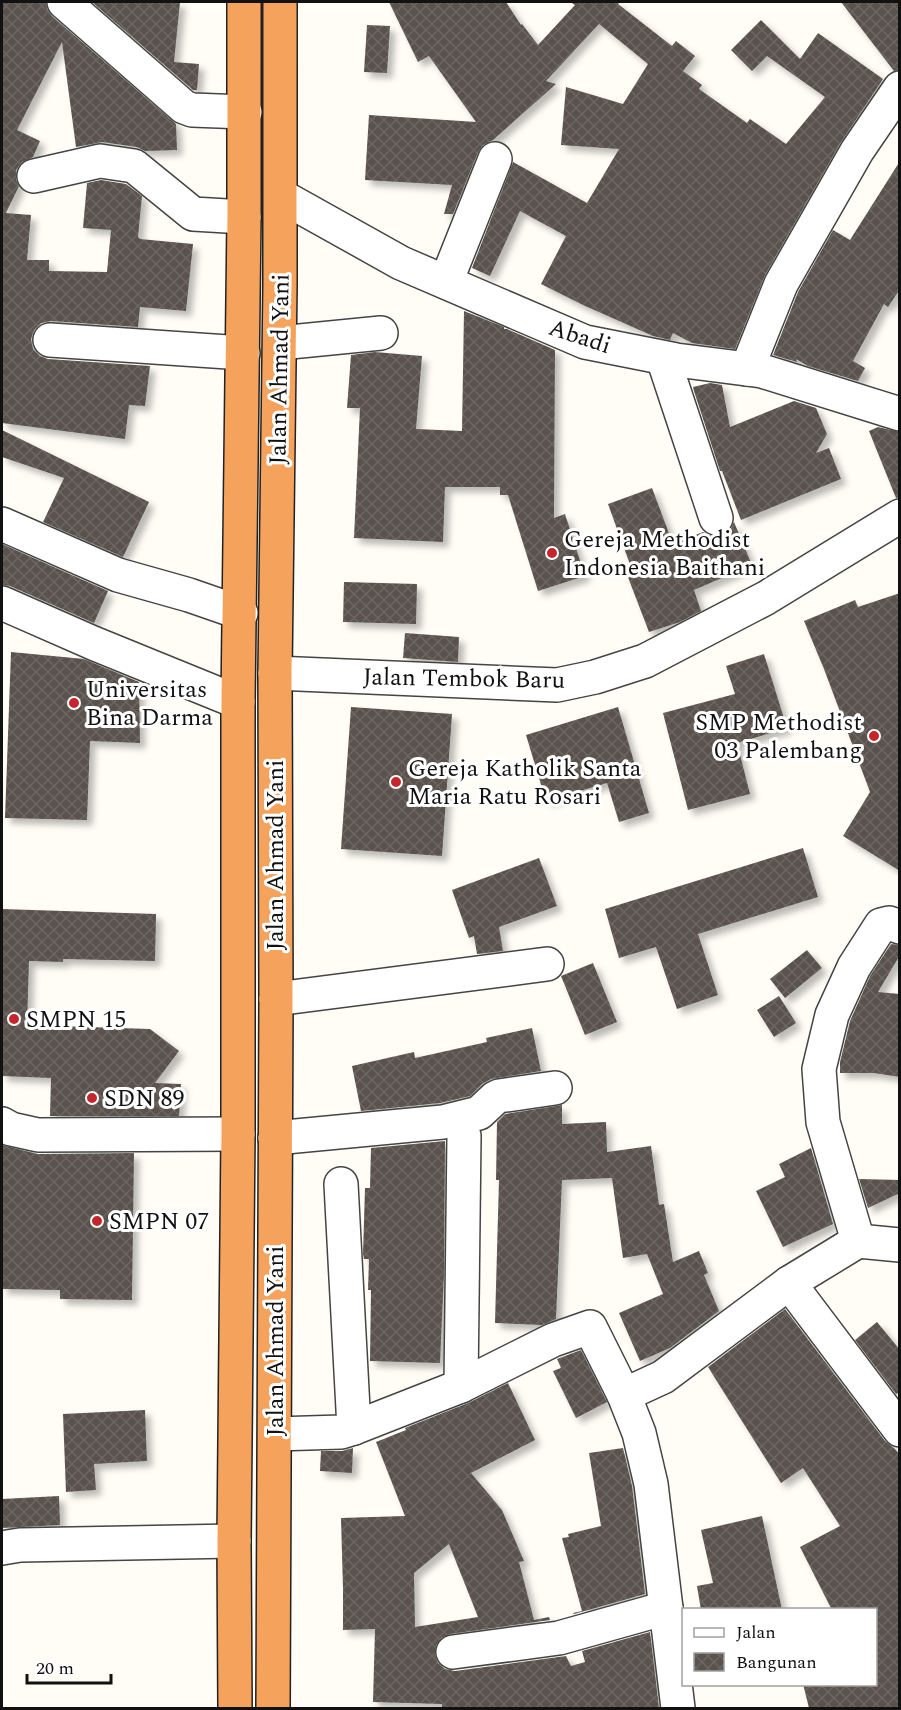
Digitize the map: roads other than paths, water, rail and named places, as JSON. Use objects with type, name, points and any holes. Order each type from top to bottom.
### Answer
[{"type":"highway","name":"Jalan Ahmad Yani","points":[[235,1708],[238,702],[241,613],[244,2]]},
{"type":"highway","name":"Jalan Ahmad Yani","points":[[273,1708],[275,673],[280,344],[280,2]]},
{"type":"street","points":[[64,2],[184,107],[192,111],[245,112]]},
{"type":"street","points":[[747,369],[781,284],[857,151],[900,88]]},
{"type":"street","points":[[446,282],[495,159]]},
{"type":"street","points":[[34,176],[100,161],[134,166],[193,214],[244,217]]},
{"type":"street","name":"Abadi","points":[[281,196],[401,263],[585,342],[663,358],[762,371],[900,414]]},
{"type":"street","points":[[280,344],[381,333]]},
{"type":"street","points":[[50,340],[243,353]]},
{"type":"street","points":[[663,358],[716,518]]},
{"type":"street","name":"Jalan Tembok Baru","points":[[275,673],[557,685],[595,676],[645,661],[766,598],[900,516]]},
{"type":"street","points":[[2,524],[118,575],[189,595],[241,613]]},
{"type":"street","points":[[2,603],[103,648],[238,702]]},
{"type":"street","points":[[858,1241],[823,1122],[819,1069],[832,1015],[854,967],[881,925],[889,923],[900,927]]},
{"type":"street","points":[[276,999],[547,964]]},
{"type":"street","points":[[275,1138],[443,1122],[479,1113],[499,1096],[555,1088]]},
{"type":"street","points":[[2,1124],[12,1129],[38,1135],[238,1134]]},
{"type":"street","points":[[461,1386],[464,1136]]},
{"type":"street","points":[[341,1184],[354,1428]]},
{"type":"street","points":[[624,1395],[663,1377],[789,1283],[858,1241],[900,1245]]},
{"type":"street","points":[[789,1283],[900,1430]]},
{"type":"street","points":[[275,1434],[341,1432],[354,1428],[461,1386],[553,1340],[590,1327],[624,1395],[639,1433],[651,1484],[678,1708]]},
{"type":"street","points":[[2,1548],[32,1545],[234,1540]]},
{"type":"street","points":[[453,1652],[559,1638],[666,1608]]},
{"type":"place","name":"Gereja Methodist Indonesia Baithani","points":[[552,553]]},
{"type":"place","name":"Universitas Bina Darma","points":[[74,703]]},
{"type":"place","name":"SMP Methodist 03 Palembang","points":[[874,736]]},
{"type":"place","name":"Gereja Katholik Santa Maria Ratu Rosari","points":[[396,782]]},
{"type":"place","name":"SMPN 15","points":[[14,1019]]},
{"type":"place","name":"SDN 89","points":[[92,1098]]},
{"type":"place","name":"SMPN 07","points":[[97,1221]]}]
